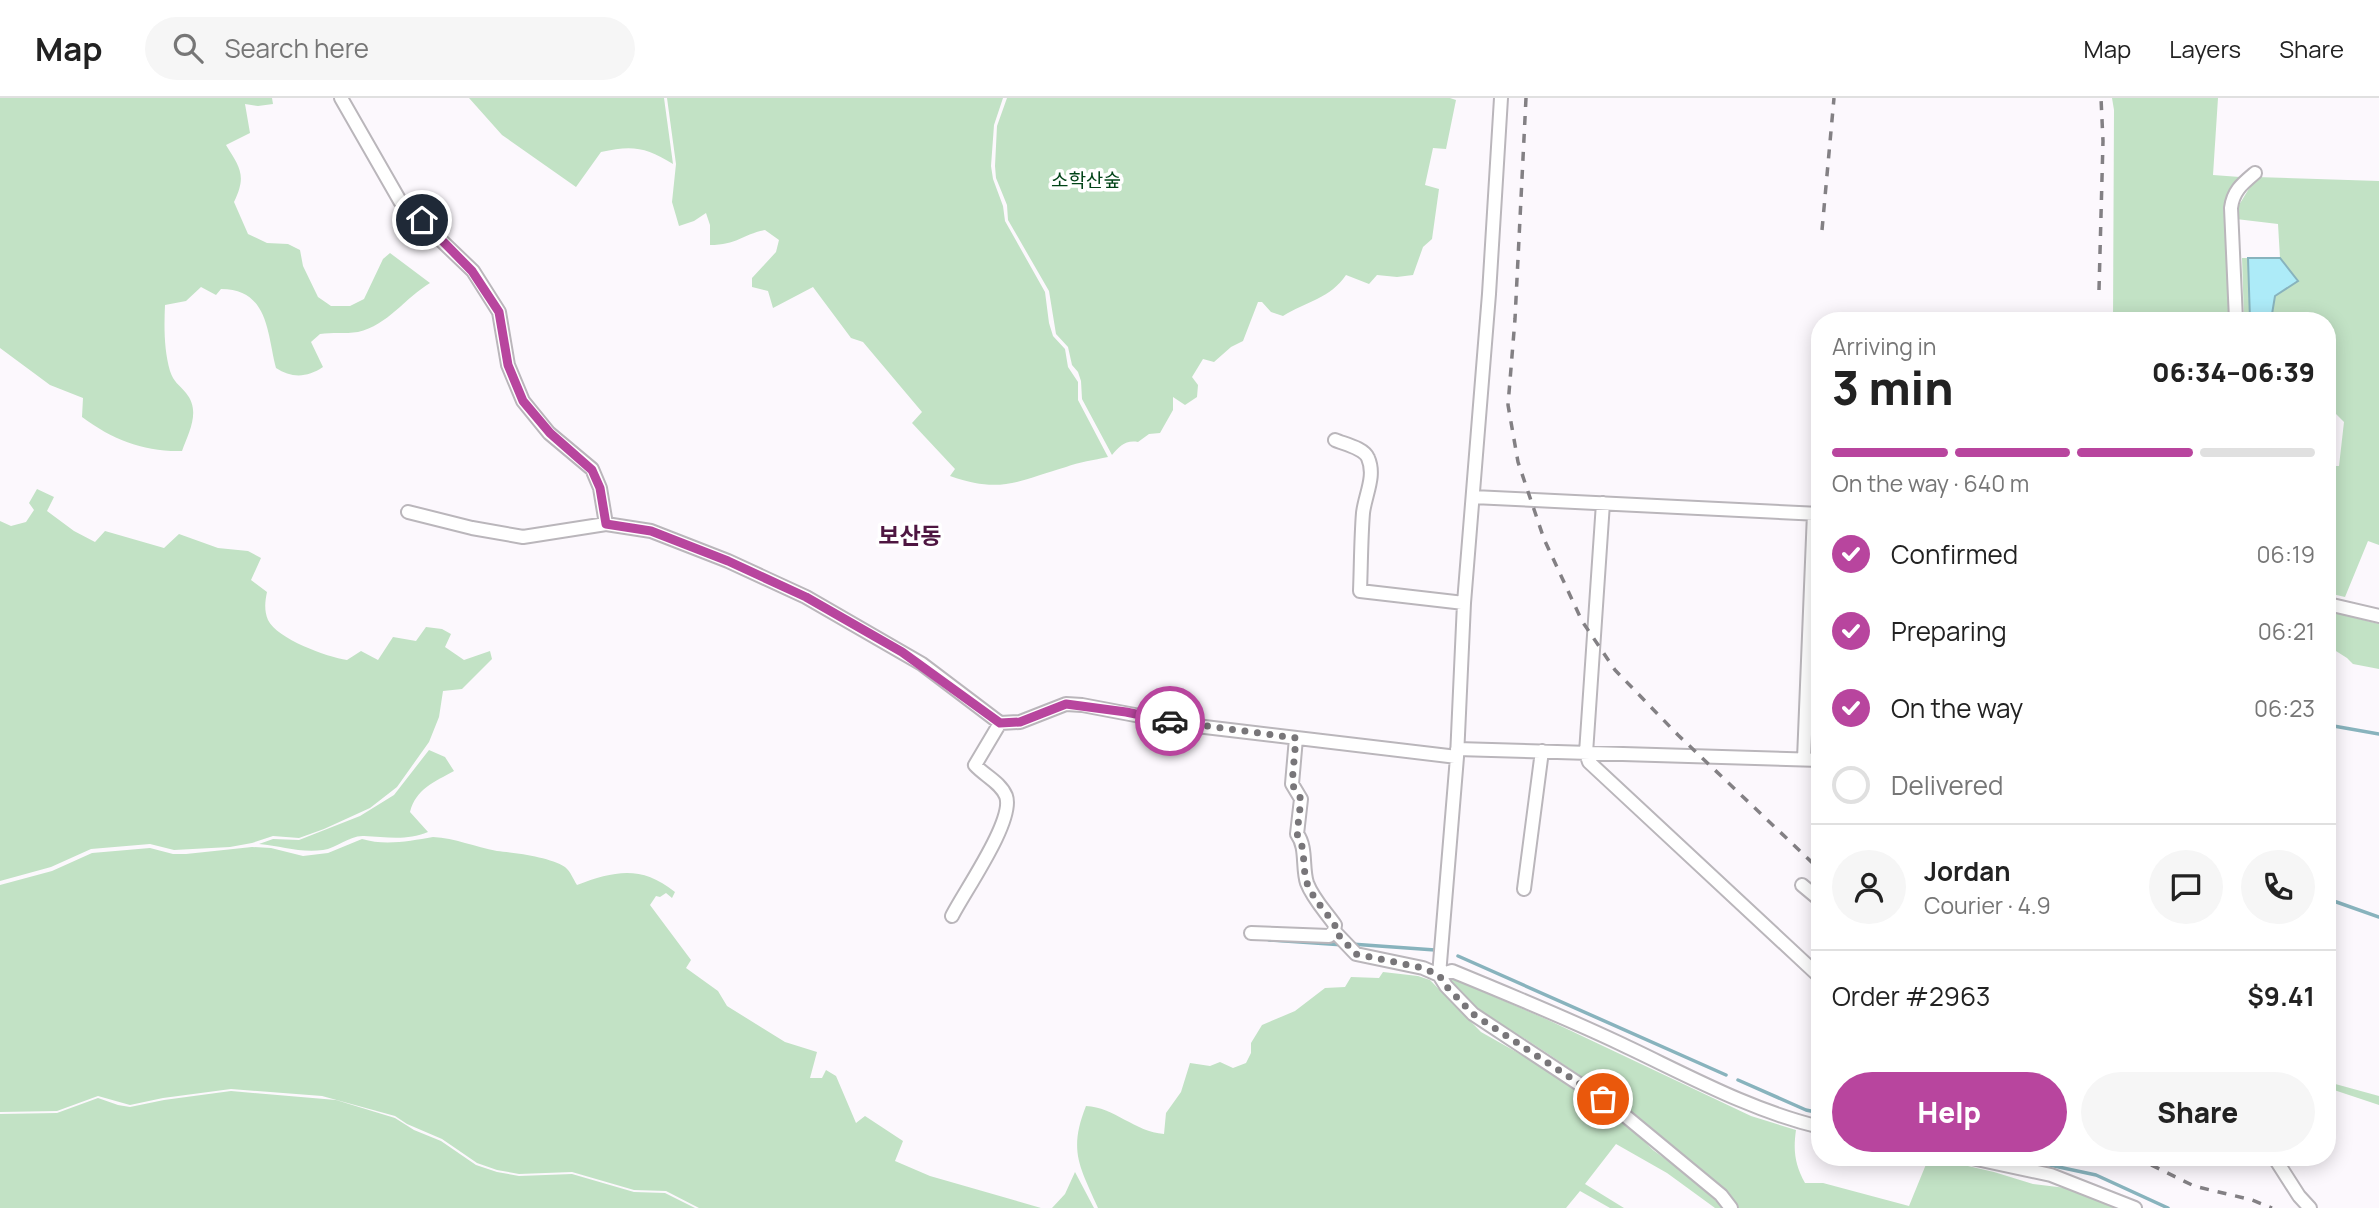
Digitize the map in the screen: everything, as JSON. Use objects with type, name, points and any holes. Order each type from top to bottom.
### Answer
[{"type":"street","points":[[341,98],[400,201],[472,271],[499,312],[508,365],[523,401],[550,433],[592,470],[600,488],[606,524]]},
{"type":"street","points":[[1439,975],[1457,753],[1464,603],[1501,98]]},
{"type":"street","points":[[2236,312],[2232,197],[2255,173]]},
{"type":"street","points":[[1335,440],[1363,452],[1368,457],[1371,471],[1370,486],[1363,509],[1360,591],[1464,603]]},
{"type":"street","points":[[1473,497],[1811,514]]},
{"type":"street","points":[[1603,503],[1587,753],[1589,762],[1811,969]]},
{"type":"street","points":[[408,512],[523,537],[606,524],[651,531],[728,561],[806,597],[902,652],[1000,723],[1020,722],[1066,704],[1296,738],[1457,753],[1542,751],[1811,759]]},
{"type":"street","points":[[2336,606],[2379,617]]},
{"type":"street","points":[[1804,759],[1811,627]]},
{"type":"street","points":[[952,916],[995,841],[1006,815],[1008,804],[1001,787],[975,765],[1000,723]]},
{"type":"street","points":[[1296,738],[1292,784],[1301,799],[1297,834],[1301,839],[1307,883],[1342,939],[1356,954],[1423,968],[1439,975],[1473,1014],[1617,1109],[1713,1189],[1731,1208]]},
{"type":"street","points":[[1524,889],[1542,751]]},
{"type":"street","points":[[1802,885],[1811,892]]},
{"type":"street","points":[[1251,933],[1329,936],[1342,939]]},
{"type":"street","points":[[1439,975],[1452,971],[1615,1041],[1740,1101],[1811,1125]]},
{"type":"street","points":[[2009,1166],[2051,1175],[2135,1208]]},
{"type":"street","points":[[2280,1166],[2310,1208]]},
{"type":"green space","points":[[0,98],[272,98],[273,104],[245,104],[250,133],[226,145],[240,172],[240,185],[234,202],[248,234],[267,243],[288,244],[300,250],[303,266],[318,297],[331,306],[350,306],[364,299],[383,259],[390,253],[430,283],[378,324],[353,333],[320,334],[311,342],[323,367],[299,375],[287,374],[276,368],[263,316],[249,297],[237,291],[221,289],[216,295],[201,287],[186,301],[165,305],[165,338],[170,371],[193,407],[192,422],[182,451],[142,447],[117,438],[82,417],[83,398],[50,385],[0,348]]},
{"type":"green space","points":[[469,98],[664,98],[673,164],[655,154],[638,149],[601,152],[576,187],[502,135]]},
{"type":"green space","points":[[667,98],[1003,98],[994,125],[991,166],[1005,221],[1045,292],[1053,336],[1065,349],[1068,367],[1078,382],[1078,400],[1108,457],[1009,484],[983,484],[950,476],[955,469],[912,423],[922,412],[863,342],[851,338],[813,287],[773,308],[768,291],[752,287],[752,278],[776,252],[779,240],[765,230],[727,243],[710,245],[710,225],[706,213],[679,226],[672,202],[676,164]]},
{"type":"green space","name":"소학산숲","points":[[1007,98],[1456,100],[1446,149],[1433,148],[1425,185],[1439,189],[1432,239],[1423,247],[1413,275],[1377,275],[1369,284],[1346,275],[1333,289],[1283,316],[1271,312],[1262,302],[1258,302],[1243,341],[1231,347],[1214,362],[1203,359],[1192,377],[1198,385],[1197,397],[1185,405],[1173,397],[1173,410],[1160,433],[1149,434],[1138,442],[1126,443],[1112,455],[1082,399],[1081,381],[1072,365],[1068,347],[1056,334],[1049,291],[1008,220],[1007,205],[996,178],[995,166],[997,126]]},
{"type":"green space","points":[[2112,98],[2218,98],[2213,175],[2240,177],[2229,193],[2232,312],[2113,312]]},
{"type":"green space","points":[[2256,177],[2379,181],[2379,545],[2368,541],[2345,597],[2336,595],[2336,466],[2339,466],[2344,422],[2336,414],[2336,312],[2272,312],[2275,296],[2298,281],[2280,258],[2278,224],[2236,219],[2239,205]]},
{"type":"green space","points":[[2242,258],[2248,258],[2250,312],[2244,312]]},
{"type":"green space","points":[[37,489],[54,497],[47,511],[74,531],[95,542],[105,531],[164,548],[179,534],[218,548],[248,551],[261,558],[251,580],[267,592],[265,606],[268,620],[281,634],[316,651],[347,660],[361,651],[378,660],[393,637],[416,641],[426,627],[442,629],[451,634],[445,647],[464,660],[490,651],[492,659],[462,689],[443,691],[439,717],[429,742],[397,787],[370,808],[324,829],[299,838],[273,836],[230,847],[174,850],[150,844],[91,849],[51,867],[0,881],[0,521],[11,526],[26,522],[34,510],[29,503]]},
{"type":"green space","points":[[2336,613],[2379,624],[2379,669],[2353,664],[2336,651]]},
{"type":"green space","points":[[429,750],[445,757],[454,771],[427,787],[413,804],[410,812],[428,832],[404,837],[359,836],[328,849],[315,851],[259,844],[273,839],[299,840],[360,816],[394,795]]},
{"type":"green space","points":[[433,837],[551,861],[565,867],[577,885],[604,876],[628,873],[663,883],[675,892],[672,898],[666,893],[660,897],[656,896],[650,905],[691,960],[686,968],[718,991],[727,1006],[785,1042],[817,1052],[810,1078],[822,1078],[826,1070],[836,1076],[856,1123],[865,1116],[903,1141],[895,1161],[930,1176],[1041,1208],[699,1208],[666,1191],[634,1190],[572,1172],[519,1174],[497,1170],[477,1163],[442,1139],[395,1116],[322,1096],[231,1089],[130,1105],[98,1096],[57,1111],[0,1112],[0,885],[52,871],[92,853],[150,848],[173,854],[186,854],[252,847],[271,848],[303,856],[328,853],[362,839],[389,842]]},
{"type":"green space","points":[[1383,972],[1430,980],[1481,1032],[1602,1106],[1724,1208],[1715,1208],[1667,1173],[1616,1144],[1585,1184],[1624,1208],[1610,1208],[1580,1191],[1566,1208],[1098,1208],[1078,1158],[1078,1135],[1086,1106],[1096,1107],[1144,1129],[1164,1134],[1166,1113],[1181,1092],[1190,1063],[1210,1066],[1220,1062],[1233,1068],[1246,1063],[1251,1053],[1251,1043],[1262,1025],[1295,1011],[1325,988],[1345,987],[1351,977],[1379,978]]},
{"type":"green space","points":[[1451,978],[1546,1019],[1751,1116],[1796,1130],[1796,1158],[1805,1183],[1823,1183],[1909,1206],[1925,1166],[1968,1166],[2033,1184],[2066,1188],[2115,1208],[1737,1208],[1713,1180],[1647,1125],[1570,1069],[1476,1008],[1449,981]]},
{"type":"green space","points":[[2336,1084],[2379,1096],[2379,1105],[2336,1091]]},
{"type":"green space","points":[[231,1091],[336,1100],[395,1118],[414,1130],[441,1141],[476,1165],[497,1172],[519,1176],[572,1174],[634,1192],[665,1193],[695,1208],[0,1208],[0,1114],[57,1113],[98,1098],[130,1107]]},
{"type":"green space","points":[[1075,1172],[1094,1208],[1052,1208],[1065,1194]]},
{"type":"water","points":[[2248,258],[2280,258],[2298,281],[2275,296],[2272,312],[2250,312]]},
{"type":"waterway","points":[[2336,726],[2379,734]]},
{"type":"waterway","points":[[2336,902],[2379,917]]},
{"type":"waterway","points":[[1269,940],[1344,945]]},
{"type":"waterway","points":[[1351,944],[1435,950]]},
{"type":"waterway","points":[[1458,956],[1726,1075]]},
{"type":"waterway","points":[[1738,1080],[1811,1111]]},
{"type":"waterway","points":[[2054,1166],[2096,1175],[2168,1208]]},
{"type":"railway","points":[[1526,98],[1508,405],[1518,462],[1544,539],[1582,621],[1615,670],[1678,735],[1811,861]]},
{"type":"railway","points":[[1822,230],[1834,98]]},
{"type":"railway","points":[[2099,290],[2103,141],[2101,98]]},
{"type":"railway","points":[[2153,1166],[2194,1186],[2252,1200],[2272,1208]]},
{"type":"way so far","points":[[1170,721],[1296,738],[1292,784],[1301,799],[1297,834],[1301,839],[1307,883],[1315,899],[1335,925],[1334,930],[1356,954],[1423,968],[1439,975],[1473,1014],[1603,1099]]},
{"type":"district","name":"보산동","points":[[910,536]]},
{"type":"route","points":[[422,220],[472,271],[499,312],[508,365],[517,390],[531,412],[550,433],[592,470],[600,488],[606,524],[651,531],[728,561],[806,597],[922,664],[1000,723],[1020,722],[1066,704],[1170,721]]}]
